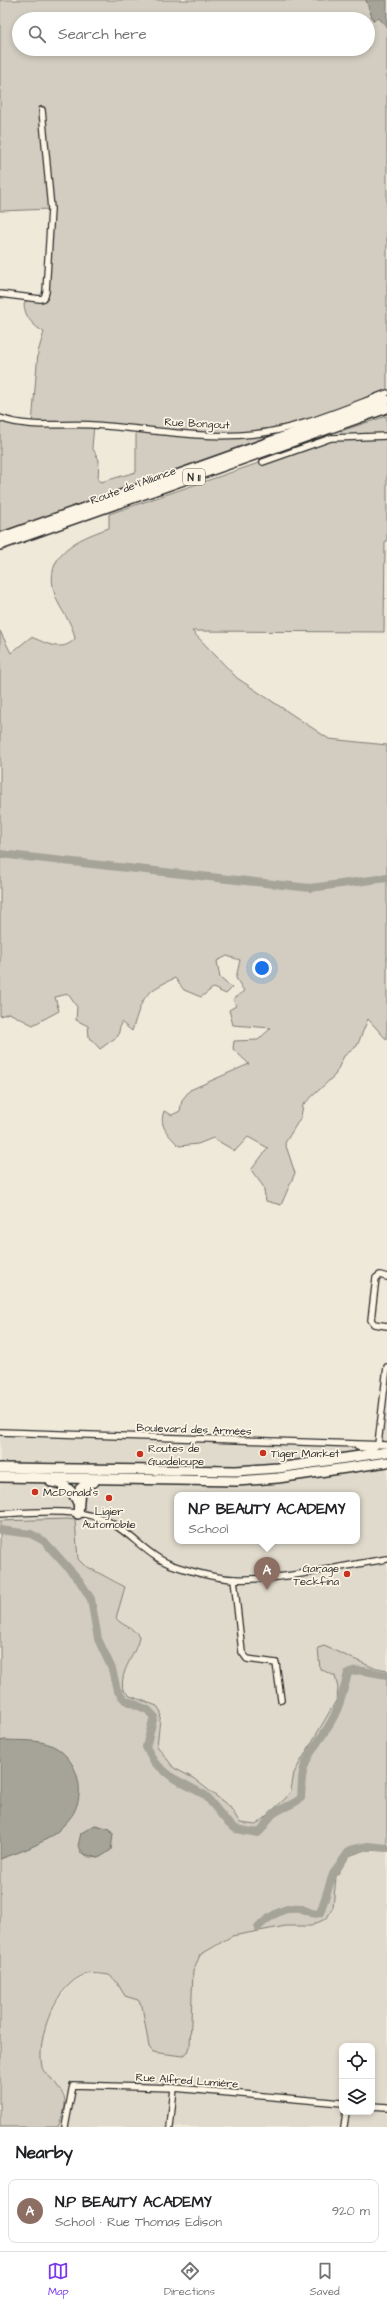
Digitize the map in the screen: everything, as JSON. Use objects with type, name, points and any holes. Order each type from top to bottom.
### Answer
[{"type":"highway","name":"Route de l'Alliance","points":[[0,538],[387,400]]},
{"type":"highway","name":"Route de l'Alliance","points":[[0,545],[387,408]]},
{"type":"highway","points":[[0,1468],[236,1471],[285,1467],[387,1452]]},
{"type":"highway","points":[[2,1477],[164,1481],[237,1481],[278,1478],[387,1462]]},
{"type":"highway","points":[[2,1477],[58,1483],[71,1490],[78,1509]]},
{"type":"highway","points":[[78,1509],[80,1489],[87,1483],[149,1483],[164,1481]]},
{"type":"street","points":[[0,294],[40,299],[44,298],[46,292],[51,214],[50,178],[42,110]]},
{"type":"street","name":"Rue Bongout","points":[[0,418],[28,424],[94,425],[171,433],[250,435],[293,425],[387,393]]},
{"type":"street","points":[[263,462],[331,438],[387,436]]},
{"type":"street","points":[[387,1276],[380,1275],[376,1278],[371,1320],[374,1324],[387,1326]]},
{"type":"street","points":[[378,1444],[387,1367]]},
{"type":"street","name":"Boulevard des Armées","points":[[0,1432],[387,1445]]},
{"type":"street","points":[[0,1514],[78,1509],[112,1523],[143,1549],[171,1564],[234,1579],[272,1577],[387,1559]]},
{"type":"street","points":[[234,1579],[242,1652],[247,1659],[276,1663],[281,1700]]},
{"type":"street","name":"Rue Alfred Lumière","points":[[65,2127],[73,2085],[174,2088],[339,2103]]},
{"type":"street","points":[[170,2127],[174,2088]]},
{"type":"street","points":[[375,2106],[387,2107]]},
{"type":"street","points":[[344,2127],[346,2115]]},
{"type":"shaded area","points":[[0,0],[366,0],[370,12],[12,12],[12,56],[375,56],[375,19],[379,18],[387,27],[387,393],[348,411],[0,535],[0,418],[32,424],[38,352],[44,332],[36,327],[27,316],[24,303],[28,300],[43,299],[51,209],[0,211]],"holes":[[[94,425],[136,429],[136,472],[101,482],[98,480],[99,460],[92,447]]]},
{"type":"shaded area","points":[[366,0],[387,0],[387,27],[379,18],[375,19],[375,12],[370,12]]},
{"type":"shaded area","points":[[387,416],[387,436],[385,436],[387,441],[387,541],[385,542],[384,632],[192,631],[237,678],[329,739],[387,745],[387,1040],[368,1019],[357,1046],[344,1056],[335,1075],[303,1105],[301,1117],[285,1143],[295,1173],[281,1205],[266,1201],[263,1186],[251,1170],[268,1148],[248,1137],[235,1151],[213,1138],[198,1144],[179,1146],[168,1134],[162,1122],[164,1111],[172,1115],[180,1111],[182,1100],[190,1090],[249,1064],[233,1049],[234,1041],[258,1040],[271,1028],[233,1025],[229,1010],[236,1006],[233,999],[244,991],[236,978],[240,960],[227,956],[217,961],[220,978],[232,988],[226,994],[213,988],[201,997],[184,990],[175,978],[156,988],[145,997],[132,1031],[121,1022],[118,1036],[100,1049],[89,1037],[88,1026],[76,1020],[77,1007],[68,994],[55,997],[59,1011],[33,1025],[9,1013],[0,1016],[0,631],[11,653],[31,637],[54,646],[70,643],[75,639],[72,627],[55,595],[52,581],[53,569],[65,550],[74,543],[109,528],[109,514],[335,437],[344,430]]},
{"type":"shaded area","points":[[382,1371],[387,1372],[387,1670],[372,1667],[332,1649],[318,1651],[322,1671],[335,1676],[337,1680],[337,1699],[302,1759],[286,1798],[256,1825],[240,1823],[230,1807],[193,1778],[174,1768],[157,1746],[162,1719],[157,1706],[129,1696],[123,1690],[122,1676],[138,1646],[135,1630],[120,1623],[116,1618],[116,1610],[125,1591],[120,1583],[84,1565],[78,1559],[75,1520],[0,1521],[0,1428],[377,1444]]},
{"type":"shaded area","points":[[387,1455],[387,1459],[246,1478],[0,1474],[0,1471],[195,1474]]},
{"type":"shaded area","points":[[75,1520],[78,1559],[84,1565],[125,1587],[116,1618],[139,1636],[138,1643],[124,1675],[122,1682],[123,1690],[130,1696],[157,1706],[161,1712],[157,1746],[174,1768],[193,1778],[230,1807],[240,1823],[256,1825],[286,1798],[291,1790],[294,1773],[337,1699],[338,1688],[335,1676],[320,1669],[318,1648],[324,1646],[372,1667],[387,1670],[387,1851],[365,1850],[349,1856],[336,1877],[333,1907],[327,1918],[311,1926],[286,1926],[232,1936],[200,1955],[193,1971],[190,2047],[188,2052],[182,2056],[153,2052],[149,2047],[142,2006],[138,2000],[125,1996],[116,1981],[109,1975],[87,1974],[76,1979],[66,1988],[58,1999],[45,2027],[42,2041],[42,2067],[45,2073],[57,2085],[64,2096],[65,2101],[64,2112],[58,2127],[0,2127],[0,1859],[47,1839],[67,1821],[63,1753],[43,1743],[0,1741],[0,1521]],"holes":[[[95,1825],[110,1829],[113,1834],[99,1858],[89,1857],[80,1852]]]},
{"type":"shaded area","points":[[0,1741],[42,1742],[61,1751],[73,1765],[79,1783],[79,1792],[74,1813],[58,1831],[23,1851],[0,1859]]},
{"type":"shaded area","points":[[95,1825],[110,1829],[113,1834],[111,1850],[99,1858],[84,1854],[78,1846],[81,1833]]},
{"type":"shaded area","points":[[365,1850],[387,1851],[387,2127],[58,2127],[66,2107],[67,2097],[42,2069],[40,2055],[44,2030],[54,2007],[70,1984],[86,1975],[109,1975],[116,1981],[125,1996],[139,2000],[142,2006],[149,2047],[190,2047],[193,1971],[200,1955],[232,1936],[286,1926],[311,1926],[349,1855]]},
{"type":"waterway","points":[[0,854],[310,888],[387,878]]},
{"type":"waterway","points":[[0,1530],[31,1534],[44,1541],[79,1580],[91,1599],[98,1639],[112,1669],[117,1690],[125,1700],[148,1710],[154,1716],[146,1747],[155,1763],[173,1778],[205,1795],[229,1824],[236,1829],[258,1833],[273,1814],[301,1798],[302,1775],[304,1768],[313,1749],[335,1715],[342,1697],[348,1673],[352,1671],[362,1671],[387,1675]]},
{"type":"waterway","points":[[258,1927],[272,1916],[283,1910],[300,1908],[312,1913],[320,1913],[333,1874],[350,1850],[368,1846],[387,1848]]},
{"type":"place","name":"Tiger Market","points":[[263,1453]]},
{"type":"place","name":"Routes de Guadeloupe","points":[[140,1454]]},
{"type":"place","name":"McDonald's","points":[[35,1492]]},
{"type":"place","name":"Ligier Automobile","points":[[109,1498]]},
{"type":"place","name":"Garage Teckfina","points":[[347,1574]]},
{"type":"place","name":"N.P BEAUTY ACADEMY","points":[[267,1590]]}]
